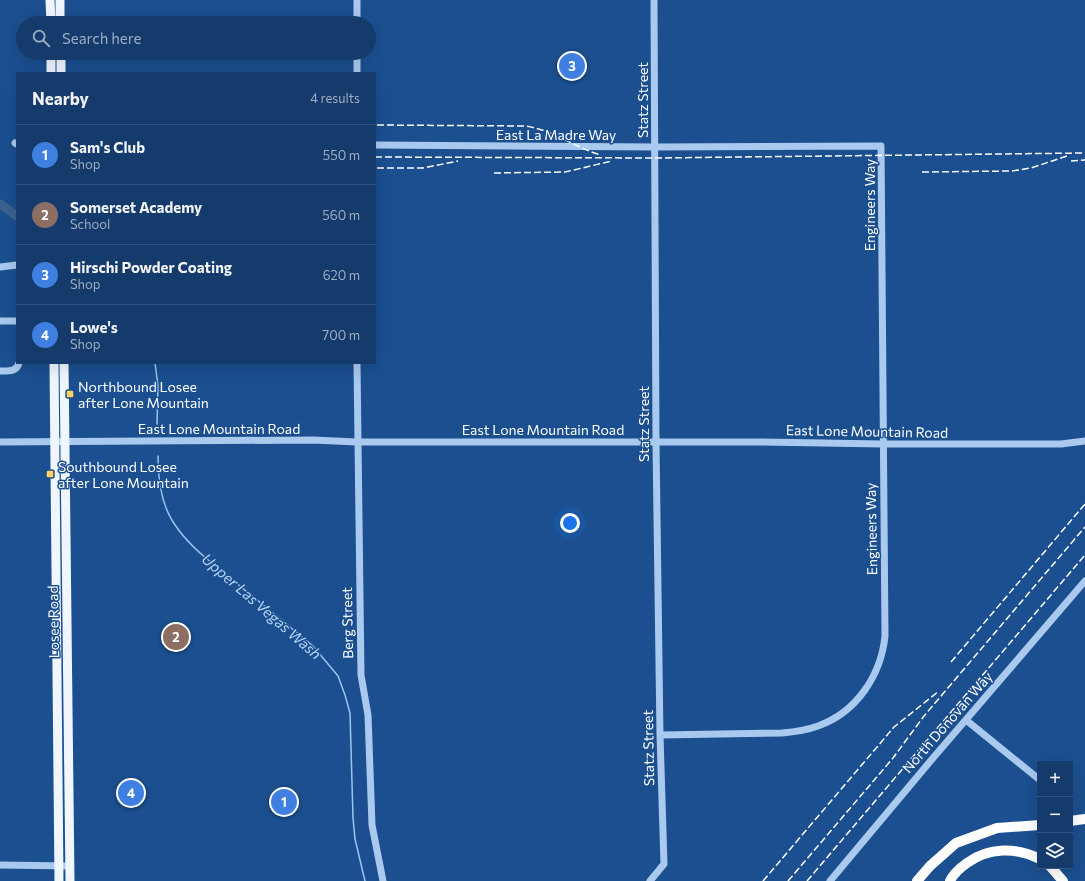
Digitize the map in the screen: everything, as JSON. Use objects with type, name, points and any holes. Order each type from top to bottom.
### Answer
[{"type":"highway","points":[[1073,821],[1085,819]]},
{"type":"highway","points":[[917,881],[930,866],[956,843],[997,828],[1037,825]]},
{"type":"highway","points":[[950,881],[961,867],[973,859],[991,852],[999,850],[1019,851],[1037,858]]},
{"type":"highway","points":[[1053,869],[1064,881]]},
{"type":"main road","points":[[50,0],[51,16]]},
{"type":"main road","points":[[60,0],[60,16]]},
{"type":"main road","points":[[51,60],[51,72]]},
{"type":"main road","points":[[61,60],[61,72]]},
{"type":"main road","name":"Losee Road","points":[[54,364],[66,585],[70,881]]},
{"type":"main road","name":"Losee Road","points":[[59,881],[56,540],[59,441],[64,364]]},
{"type":"main road","points":[[56,540],[60,551],[61,573],[66,585]]},
{"type":"main road","points":[[56,582],[62,589],[62,611],[67,622]]},
{"type":"street","points":[[357,0],[357,16]]},
{"type":"street","name":"Statz Street","points":[[650,881],[664,864],[660,735],[656,443],[654,0]]},
{"type":"street","points":[[357,60],[357,72]]},
{"type":"street","name":"East La Madre Way","points":[[376,145],[655,147],[881,146]]},
{"type":"street","name":"Engineers Way","points":[[660,735],[782,733],[802,731],[837,716],[858,698],[872,679],[878,666],[885,636],[881,146]]},
{"type":"street","points":[[0,267],[16,266]]},
{"type":"street","points":[[0,321],[16,321]]},
{"type":"street","name":"Berg Street","points":[[357,364],[361,675],[368,715],[372,826],[383,881]]},
{"type":"street","points":[[0,371],[13,371],[18,366]]},
{"type":"street","name":"East Lone Mountain Road","points":[[0,442],[313,440],[357,442],[1061,444],[1085,441]]},
{"type":"street","name":"North Donovan Way","points":[[830,881],[1085,581]]},
{"type":"street","points":[[966,720],[1037,778]]},
{"type":"street","points":[[0,865],[70,866]]},
{"type":"waterway","name":"Upper Las Vegas Wash","points":[[0,204],[16,215]]},
{"type":"waterway","name":"Upper Las Vegas Wash","points":[[155,364],[158,386],[157,424]]},
{"type":"waterway","name":"Upper Las Vegas Wash","points":[[158,456],[160,488],[164,502],[175,525],[184,537],[207,559],[313,646],[338,676],[350,713],[353,818],[355,839],[365,881]]},
{"type":"railway","points":[[377,125],[525,126],[545,131],[581,148],[601,155]]},
{"type":"railway","points":[[376,157],[655,158],[1085,153]]},
{"type":"railway","points":[[922,172],[1012,171],[1031,168],[1067,156]]},
{"type":"railway","points":[[1071,161],[1085,160]]},
{"type":"railway","points":[[377,168],[423,168],[458,161]]},
{"type":"railway","points":[[494,173],[565,172],[612,161]]},
{"type":"railway","points":[[951,662],[1085,504]]},
{"type":"railway","points":[[788,881],[893,758],[924,716],[1085,527]]},
{"type":"railway","points":[[807,881],[1085,555]]},
{"type":"railway","points":[[763,881],[894,727],[939,691]]},
{"type":"place","name":"Hirschi Powder Coating","points":[[572,66]]},
{"type":"place","name":"Northbound Losee after Lone Mountain","points":[[70,394]]},
{"type":"place","name":"Southbound Losee after Lone Mountain","points":[[50,474]]},
{"type":"place","name":"Somerset Academy","points":[[176,637]]},
{"type":"place","name":"Lowe's","points":[[131,793]]},
{"type":"place","name":"Sam's Club","points":[[284,802]]}]
